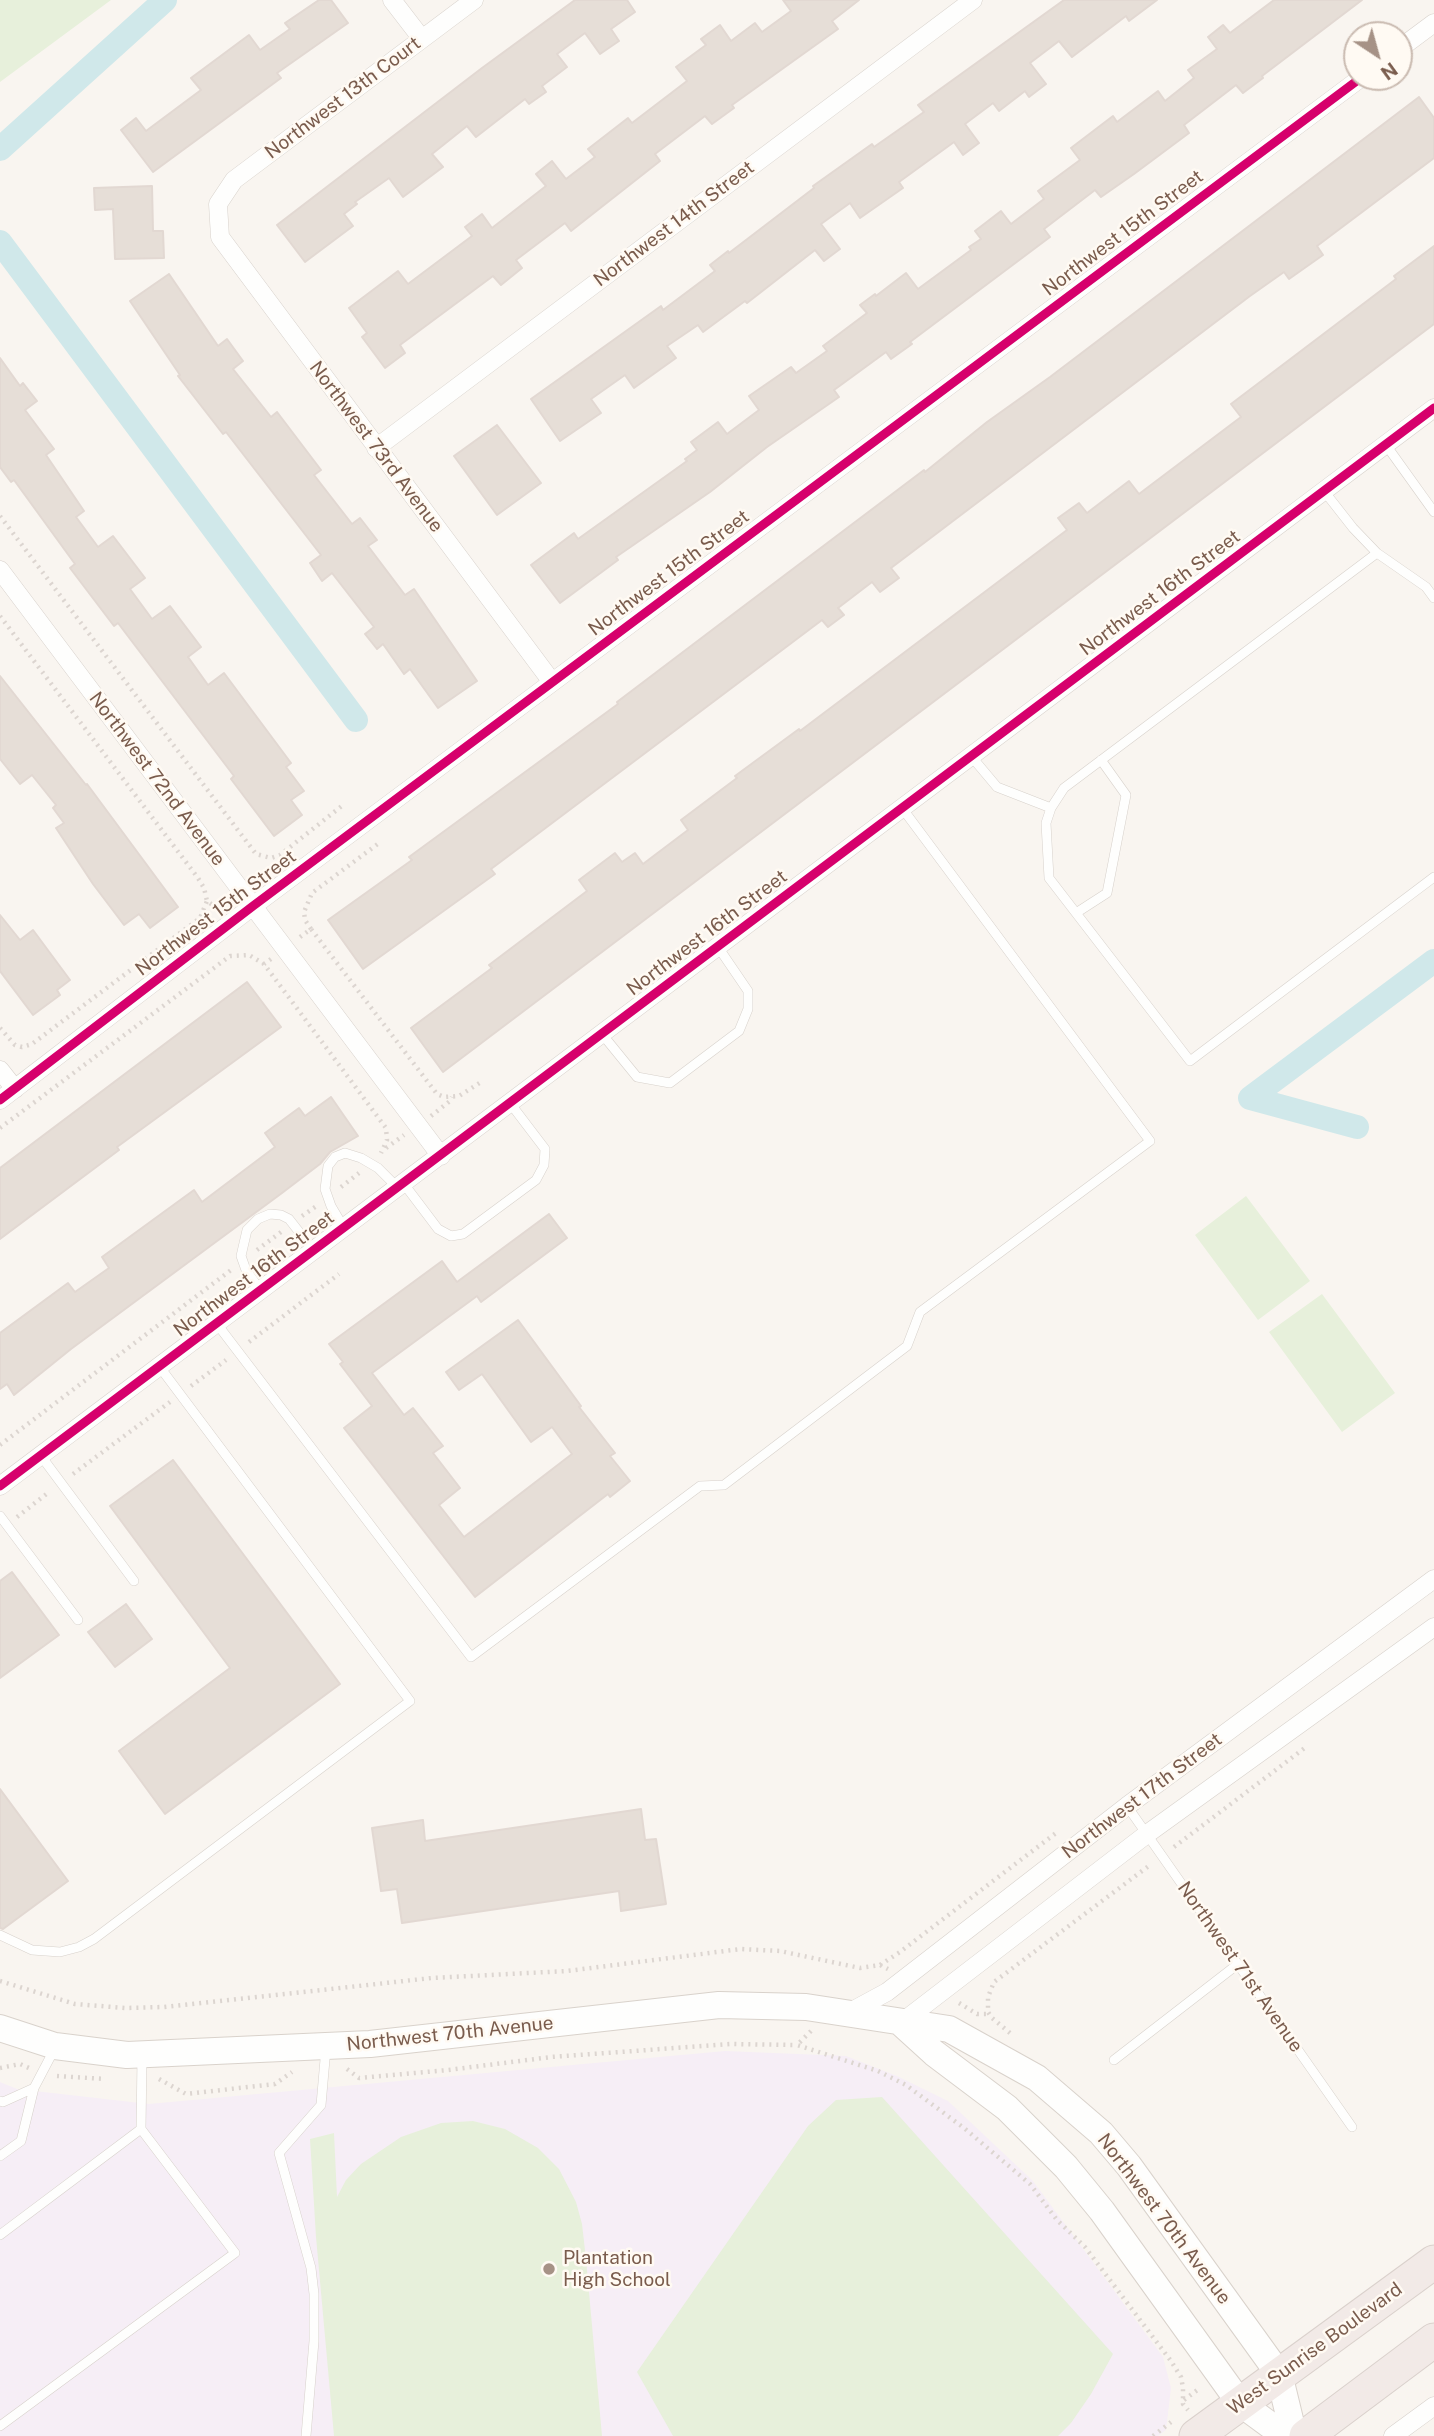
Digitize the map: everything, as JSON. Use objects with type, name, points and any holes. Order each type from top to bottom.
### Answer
[{"type":"highway","name":"West Sunrise Boulevard","points":[[1199,2433],[1434,2262]]},
{"type":"highway","points":[[1306,2436],[1434,2340]]},
{"type":"street","points":[[391,0],[422,39]]},
{"type":"street","name":"Northwest 13th Court","points":[[218,204],[234,180],[474,0]]},
{"type":"street","name":"Northwest 14th Street","points":[[376,448],[973,0]]},
{"type":"street","points":[[1413,39],[1434,23]]},
{"type":"street","name":"Northwest 15th Street","points":[[7,1095],[253,906],[1343,91]]},
{"type":"street","name":"Northwest 73rd Avenue","points":[[218,204],[220,237],[552,682]]},
{"type":"street","name":"Northwest 16th Street","points":[[0,1486],[1434,408]]},
{"type":"street","name":"Northwest 72nd Avenue","points":[[0,570],[441,1156]]},
{"type":"street","points":[[0,1070],[7,1095]]},
{"type":"street","name":"Northwest 17th Street","points":[[841,2011],[887,1992],[1128,1806],[1434,1579]]},
{"type":"street","name":"Northwest 17th Street","points":[[901,2023],[1147,1834],[1434,1627]]},
{"type":"street","name":"Northwest 70th Avenue","points":[[0,2028],[55,2046],[142,2055],[370,2044],[719,2005],[806,2007],[949,2029],[1037,2078],[1101,2133],[1136,2176],[1279,2374],[1294,2436]]},
{"type":"street","points":[[901,2023],[934,2053],[1007,2108],[1066,2167],[1102,2211],[1240,2403],[1285,2436]]},
{"type":"street","points":[[1393,2436],[1434,2406]]},
{"type":"lane","points":[[1386,445],[1434,512]]},
{"type":"lane","points":[[1324,491],[1377,553],[1426,587],[1434,598]]},
{"type":"lane","points":[[1377,553],[1064,788],[1051,808],[1046,823],[1049,878],[1190,1061],[1434,877]]},
{"type":"lane","points":[[971,756],[998,788],[1051,808]]},
{"type":"lane","points":[[1076,913],[1107,893],[1126,795],[1101,760]]},
{"type":"lane","points":[[217,1324],[471,1657],[699,1486],[724,1485],[746,1469],[907,1346],[920,1312],[1150,1141],[902,808]]},
{"type":"lane","points":[[603,1034],[637,1077],[670,1083],[739,1031],[748,1009],[748,991],[718,947]]},
{"type":"lane","points":[[344,1228],[328,1197],[325,1181],[328,1166],[335,1157],[345,1153],[371,1164],[401,1186],[438,1229],[451,1236],[463,1234],[536,1180],[544,1165],[544,1149],[510,1103]]},
{"type":"lane","points":[[261,1291],[241,1256],[247,1230],[258,1219],[270,1214],[289,1219],[314,1251]]},
{"type":"lane","points":[[0,1935],[32,1950],[60,1952],[94,1939],[410,1701],[159,1366]]},
{"type":"lane","points":[[41,1456],[134,1581]]},
{"type":"lane","points":[[0,1516],[78,1620]]},
{"type":"lane","name":"Northwest 71st Avenue","points":[[1128,1806],[1352,2127]]},
{"type":"lane","points":[[1114,2060],[1238,1965]]},
{"type":"lane","points":[[0,2156],[20,2141],[34,2088],[55,2046]]},
{"type":"lane","points":[[306,2436],[314,2342],[314,2294],[311,2268],[279,2153],[321,2105],[326,2047]]},
{"type":"lane","points":[[0,2426],[235,2253],[141,2129],[142,2055]]},
{"type":"lane","points":[[0,2101],[34,2088]]},
{"type":"lane","points":[[0,2235],[141,2129]]},
{"type":"path","points":[[0,516],[256,854],[271,858],[280,855],[343,805]]},
{"type":"path","points":[[0,616],[198,878],[207,901],[231,923]]},
{"type":"path","points":[[311,929],[305,920],[304,912],[312,893],[379,843]]},
{"type":"path","points":[[0,1028],[15,1045],[22,1047],[32,1044],[200,918],[207,901]]},
{"type":"path","points":[[0,1128],[230,956],[249,954],[264,964]]},
{"type":"path","points":[[443,1106],[452,1097]]},
{"type":"path","points":[[0,1445],[371,1164],[385,1149],[387,1140],[386,1128],[380,1118]]},
{"type":"path","points":[[1017,2039],[990,2014],[987,2004],[994,1982],[1314,1740]]},
{"type":"path","points":[[0,1982],[75,2004],[125,2008],[164,2007],[432,1978],[567,1971],[741,1949],[780,1951],[859,1968],[880,1965],[906,1977]]},
{"type":"path","points":[[941,1992],[977,2014],[990,2014]]},
{"type":"path","points":[[841,2011],[797,2045],[878,2071],[906,2085],[964,2128],[1030,2185],[1064,2228],[1081,2242],[1171,2361],[1181,2377],[1183,2404],[1199,2433]]},
{"type":"path","points":[[1153,2436],[1172,2422],[1183,2404]]},
{"type":"shaded area","name":"Plantation High School","points":[[725,2051],[846,2056],[897,2076],[948,2101],[1033,2181],[1163,2357],[1171,2388],[1166,2430],[1158,2436],[0,2436],[0,2082],[17,2089],[149,2104]]},
{"type":"green space","points":[[0,0],[111,0],[0,82]]},
{"type":"green space","points":[[1246,1196],[1310,1281],[1258,1320],[1195,1235]]},
{"type":"green space","points":[[1322,1294],[1395,1393],[1342,1432],[1269,1332]]},
{"type":"green space","points":[[882,2097],[1113,2354],[1091,2394],[1071,2423],[1058,2436],[673,2436],[637,2372],[808,2126],[836,2100]]},
{"type":"green space","points":[[473,2121],[505,2129],[538,2148],[559,2169],[576,2202],[582,2224],[586,2259],[602,2436],[334,2436],[310,2139],[334,2133],[337,2197],[346,2180],[361,2164],[401,2137],[441,2123]]},
{"type":"building","points":[[319,0],[331,0],[348,23],[277,73],[281,78],[153,172],[121,130],[136,118],[146,131],[201,90],[191,78],[249,35],[260,50],[290,29],[285,23]]},
{"type":"building","points":[[575,0],[627,0],[635,12],[611,29],[619,41],[600,54],[585,33],[557,54],[567,67],[542,86],[546,92],[529,104],[525,99],[476,137],[467,126],[432,154],[443,167],[403,197],[389,178],[355,202],[357,204],[344,214],[353,226],[305,262],[277,225]]},
{"type":"building","points":[[783,0],[859,0],[832,21],[838,29],[732,105],[734,108],[712,124],[705,116],[655,154],[660,161],[571,231],[565,223],[516,260],[522,268],[501,285],[493,276],[400,345],[405,353],[385,368],[362,337],[367,333],[349,308],[398,271],[408,284],[472,236],[465,227],[482,214],[492,228],[546,186],[536,174],[552,161],[566,179],[595,157],[588,149],[628,118],[632,123],[687,81],[676,67],[706,45],[701,39],[720,25],[731,41],[755,23],[762,32],[791,11]]},
{"type":"building","points":[[1064,0],[1157,0],[1129,21],[1126,16],[1072,57],[1059,41],[1030,63],[1046,84],[1029,97],[1025,91],[999,111],[993,103],[965,124],[979,143],[963,155],[954,142],[899,182],[903,188],[860,218],[850,203],[821,224],[840,249],[824,261],[815,250],[747,303],[745,301],[703,332],[698,325],[667,346],[676,358],[634,388],[625,375],[591,399],[601,413],[560,441],[531,399],[661,306],[663,310],[715,271],[710,265],[728,251],[729,253],[814,188],[813,186],[872,144],[874,147],[924,112],[918,105]]},
{"type":"building","points":[[1274,0],[1362,0],[1243,93],[1236,85],[1184,125],[1189,133],[1134,174],[1101,197],[1095,190],[1044,229],[1050,237],[910,342],[912,344],[891,359],[886,352],[834,390],[839,397],[616,557],[618,560],[560,603],[531,565],[574,533],[578,539],[687,461],[685,459],[697,450],[691,442],[718,422],[727,434],[759,410],[749,396],[791,367],[796,373],[827,351],[823,346],[867,313],[860,305],[875,294],[876,296],[906,273],[918,289],[971,250],[969,247],[981,239],[975,231],[1001,211],[1011,224],[1044,199],[1038,191],[1080,160],[1071,148],[1113,116],[1117,122],[1158,91],[1165,101],[1194,78],[1188,70],[1217,49],[1208,37],[1223,25],[1230,33]]},
{"type":"building","points":[[1419,97],[1434,118],[1434,158],[1317,246],[1323,255],[1289,279],[1284,272],[1250,296],[891,568],[899,578],[880,592],[872,582],[838,608],[844,615],[828,627],[822,620],[491,869],[495,874],[363,969],[328,920],[412,860],[409,857],[618,704],[617,702]]},
{"type":"building","points":[[152,186],[153,231],[163,231],[164,258],[115,259],[113,209],[95,210],[94,188]]},
{"type":"building","points":[[1434,246],[1434,324],[443,1072],[411,1028],[492,968],[489,965],[587,891],[579,880],[615,853],[622,862],[635,853],[643,864],[688,830],[681,820],[737,778],[735,776],[799,729],[800,731],[1067,530],[1058,518],[1079,503],[1087,513],[1129,481],[1139,494],[1241,417],[1231,404],[1396,279],[1394,276]]},
{"type":"building","points":[[169,274],[218,346],[227,339],[243,361],[233,369],[271,417],[277,412],[321,470],[314,475],[352,524],[360,518],[377,540],[368,546],[405,595],[414,589],[477,681],[438,708],[410,669],[404,674],[383,644],[377,649],[365,634],[374,627],[332,573],[322,581],[310,563],[321,555],[226,432],[223,434],[178,376],[180,375],[130,301]]},
{"type":"building","points":[[0,358],[20,386],[23,383],[37,401],[25,410],[54,449],[46,455],[84,511],[76,517],[98,547],[113,536],[145,578],[130,589],[152,619],[170,606],[201,647],[188,657],[208,685],[224,673],[291,763],[286,767],[304,791],[291,800],[302,815],[274,836],[231,779],[234,776],[118,623],[114,626],[70,568],[75,564],[14,480],[11,482],[0,467]]},
{"type":"building","points":[[497,425],[541,483],[497,515],[454,456]]},
{"type":"building","points":[[0,676],[87,784],[178,907],[150,928],[139,914],[124,925],[56,828],[64,823],[53,808],[56,805],[32,775],[20,784],[0,759]]},
{"type":"building","points":[[0,915],[20,940],[33,930],[70,980],[57,990],[60,995],[33,1015],[0,971]]},
{"type":"building","points":[[247,982],[281,1027],[117,1147],[119,1150],[0,1239],[0,1168]]},
{"type":"building","points":[[331,1097],[358,1136],[330,1152],[320,1164],[71,1349],[14,1395],[7,1384],[0,1389],[0,1333],[68,1283],[75,1292],[109,1268],[102,1257],[194,1190],[202,1202],[275,1147],[265,1133],[299,1108],[305,1116]]},
{"type":"building","points":[[549,1214],[567,1238],[481,1302],[477,1296],[372,1373],[404,1415],[413,1408],[443,1446],[433,1453],[460,1488],[439,1505],[464,1537],[572,1454],[552,1427],[531,1442],[482,1374],[459,1390],[446,1372],[518,1320],[615,1453],[610,1456],[630,1481],[610,1497],[608,1494],[475,1597],[344,1428],[372,1406],[340,1364],[343,1362],[329,1344],[442,1261],[457,1282]]},
{"type":"building","points":[[173,1460],[340,1684],[165,1814],[119,1751],[230,1668],[110,1506]]},
{"type":"building","points":[[12,1572],[59,1635],[0,1678],[0,1581]]},
{"type":"building","points":[[126,1604],[152,1639],[115,1667],[88,1632]]},
{"type":"building","points":[[0,1789],[68,1881],[3,1929],[0,1928]]},
{"type":"building","points":[[641,1809],[645,1840],[656,1839],[666,1904],[621,1911],[619,1891],[402,1923],[397,1889],[381,1891],[372,1828],[423,1820],[425,1841]]},
{"type":"waterway","points":[[0,149],[165,0]]},
{"type":"waterway","points":[[0,242],[356,720]]},
{"type":"waterway","points":[[1357,1127],[1250,1098],[1434,961]]},
{"type":"cycle path","points":[[0,1100],[253,906],[1343,91]]},
{"type":"cycle path","points":[[0,1486],[1434,408]]},
{"type":"place","name":"Plantation High School","points":[[549,2269]]}]
